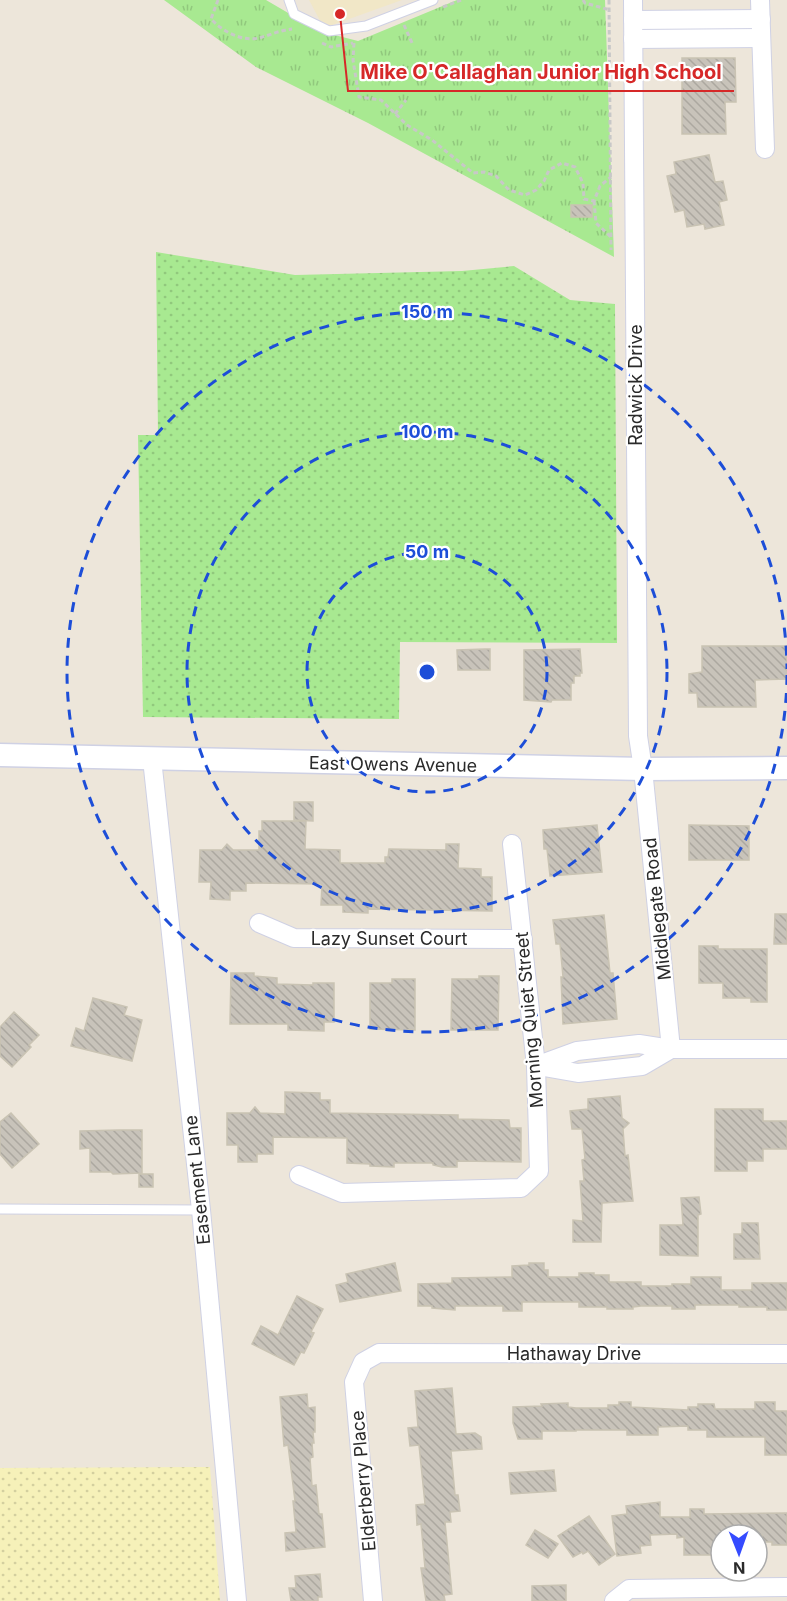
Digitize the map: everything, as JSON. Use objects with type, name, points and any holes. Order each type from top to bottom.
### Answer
[{"type":"street","name":"Radwick Drive","points":[[633,0],[638,736],[643,769]]},
{"type":"street","points":[[760,0],[765,149]]},
{"type":"street","points":[[633,20],[761,19]]},
{"type":"street","points":[[633,39],[761,38]]},
{"type":"street","name":"East Owens Avenue","points":[[0,755],[643,769],[787,768]]},
{"type":"street","name":"Easement Lane","points":[[152,759],[201,1210],[237,1601]]},
{"type":"street","name":"Middlegate Road","points":[[643,769],[671,1048]]},
{"type":"street","name":"Morning Quiet Street","points":[[300,1175],[342,1193],[521,1188],[539,1171],[536,1066],[512,844]]},
{"type":"street","name":"Lazy Sunset Court","points":[[259,923],[294,938],[523,939]]},
{"type":"street","points":[[536,1066],[577,1051],[639,1044],[671,1048],[787,1049]]},
{"type":"street","points":[[536,1066],[578,1073],[642,1066],[671,1048]]},
{"type":"street","name":"Hathaway Drive","points":[[363,1362],[379,1353],[787,1354]]},
{"type":"street","name":"Elderberry Place","points":[[363,1362],[354,1382],[373,1601]]},
{"type":"street","points":[[614,1601],[629,1589],[787,1587]]},
{"type":"lane","points":[[289,0],[294,14],[329,31],[366,26],[433,0]]},
{"type":"lane","points":[[593,1049],[596,1071]]},
{"type":"lane","points":[[0,1209],[201,1210]]},
{"type":"path","points":[[218,0],[211,19],[218,26],[237,36],[256,39],[291,28]]},
{"type":"path","points":[[583,0],[585,3],[610,10]]},
{"type":"path","points":[[609,0],[611,250]]},
{"type":"path","points":[[403,23],[413,45]]},
{"type":"path","points":[[354,43],[353,60],[359,97],[381,100],[407,125],[432,140],[473,173],[484,172],[496,176],[509,190],[525,195],[536,190],[544,181],[549,170],[562,163],[575,167],[583,183],[584,199],[594,201]]},
{"type":"path","points":[[395,114],[406,100]]},
{"type":"path","points":[[610,177],[600,186],[594,201],[596,223],[611,237]]},
{"type":"shaded area","points":[[309,0],[402,0],[324,28]]},
{"type":"green space","points":[[164,0],[266,0],[319,31],[358,41],[457,0],[605,0],[614,257],[368,123],[256,67]]},
{"type":"green space","points":[[156,252],[295,275],[462,271],[514,266],[570,300],[615,304],[617,643],[400,642],[399,719],[143,717],[138,435],[158,435]]},
{"type":"sand","points":[[210,1467],[220,1601],[0,1601],[0,1468]]},
{"type":"building","points":[[682,58],[735,58],[736,102],[725,102],[726,134],[682,134]]},
{"type":"building","points":[[709,155],[715,182],[723,181],[727,200],[719,202],[724,225],[705,229],[704,224],[687,227],[684,210],[675,212],[667,176],[676,174],[674,162]]},
{"type":"building","points":[[571,205],[592,205],[592,217],[571,217]]},
{"type":"building","points":[[702,646],[787,646],[787,679],[755,680],[756,707],[698,707],[697,693],[689,693],[689,674],[702,672]]},
{"type":"building","points":[[490,649],[490,670],[458,670],[457,650]]},
{"type":"building","points":[[580,649],[582,673],[580,676],[574,676],[574,683],[571,683],[571,700],[552,700],[551,702],[524,700],[524,650]]},
{"type":"building","points":[[294,802],[313,802],[313,821],[294,820]]},
{"type":"building","points":[[262,821],[306,821],[305,849],[340,850],[340,863],[385,863],[389,849],[446,850],[446,844],[459,844],[458,868],[481,869],[481,877],[492,877],[492,911],[368,909],[368,913],[343,912],[343,905],[321,905],[322,884],[246,883],[246,891],[230,891],[230,900],[210,899],[211,882],[199,882],[200,850],[222,850],[227,844],[233,850],[259,850],[259,831],[262,831]]},
{"type":"building","points":[[597,825],[602,872],[550,876],[547,849],[544,849],[543,830]]},
{"type":"building","points":[[689,825],[749,826],[749,860],[689,860]]},
{"type":"building","points":[[775,914],[787,914],[787,944],[774,944]]},
{"type":"building","points":[[604,915],[617,1019],[563,1024],[560,944],[556,944],[553,920]]},
{"type":"building","points":[[699,946],[718,946],[718,949],[767,949],[767,1002],[751,1002],[751,998],[723,998],[723,983],[699,983]]},
{"type":"building","points":[[231,973],[254,973],[254,976],[277,978],[277,984],[334,983],[334,1022],[324,1022],[324,1031],[288,1030],[288,1024],[230,1024]]},
{"type":"building","points":[[479,976],[499,976],[498,1030],[451,1030],[452,979],[479,979]]},
{"type":"building","points":[[392,979],[415,979],[415,1030],[370,1029],[370,983],[392,983]]},
{"type":"building","points":[[93,998],[127,1007],[124,1015],[142,1020],[132,1061],[71,1046],[76,1028],[84,1031]]},
{"type":"building","points":[[14,1012],[39,1035],[12,1067],[0,1056],[0,1027]]},
{"type":"building","points":[[285,1092],[320,1093],[320,1100],[330,1100],[330,1113],[458,1115],[458,1119],[509,1120],[510,1128],[521,1128],[521,1162],[457,1161],[457,1167],[442,1167],[433,1165],[433,1163],[394,1163],[394,1167],[370,1166],[370,1164],[347,1163],[347,1138],[273,1137],[273,1154],[257,1154],[257,1162],[238,1162],[238,1145],[227,1145],[227,1113],[250,1113],[255,1107],[260,1113],[285,1114]]},
{"type":"building","points":[[620,1096],[622,1118],[629,1123],[623,1129],[633,1201],[602,1203],[601,1242],[573,1242],[573,1220],[583,1221],[580,1181],[584,1181],[582,1160],[585,1159],[582,1129],[572,1129],[570,1111],[588,1109],[588,1099]]},
{"type":"building","points":[[715,1109],[763,1109],[763,1121],[787,1121],[787,1149],[763,1149],[763,1161],[747,1161],[747,1171],[715,1171]]},
{"type":"building","points":[[11,1113],[39,1144],[12,1168],[0,1154],[0,1122]]},
{"type":"building","points":[[142,1130],[142,1173],[90,1172],[90,1148],[80,1149],[80,1131]]},
{"type":"building","points":[[139,1174],[153,1174],[153,1187],[139,1187]]},
{"type":"building","points":[[699,1197],[701,1214],[698,1215],[698,1256],[660,1255],[660,1225],[683,1225],[681,1198]]},
{"type":"building","points":[[742,1223],[758,1223],[760,1259],[734,1259],[734,1234],[742,1234]]},
{"type":"building","points":[[395,1263],[401,1291],[340,1302],[336,1285],[348,1282],[346,1274]]},
{"type":"building","points":[[529,1263],[544,1263],[544,1270],[548,1270],[548,1277],[579,1277],[579,1273],[594,1273],[594,1275],[609,1275],[609,1282],[641,1282],[641,1286],[691,1284],[691,1277],[721,1277],[721,1290],[752,1290],[752,1283],[787,1283],[787,1310],[767,1310],[767,1307],[739,1307],[739,1305],[695,1305],[695,1309],[641,1306],[633,1307],[633,1309],[607,1309],[607,1307],[579,1307],[579,1302],[522,1302],[522,1311],[503,1311],[503,1306],[455,1306],[455,1310],[418,1306],[418,1284],[452,1283],[452,1278],[512,1277],[512,1266],[529,1265]]},
{"type":"building","points":[[297,1296],[323,1309],[311,1332],[314,1333],[304,1353],[301,1352],[294,1365],[252,1344],[261,1326],[278,1335]]},
{"type":"building","points":[[452,1388],[456,1434],[475,1433],[481,1437],[482,1449],[451,1451],[455,1495],[458,1495],[460,1511],[450,1512],[451,1522],[445,1522],[452,1594],[444,1595],[445,1601],[426,1601],[421,1568],[425,1568],[421,1524],[417,1525],[416,1505],[425,1504],[419,1445],[410,1446],[408,1428],[418,1427],[415,1391]]},
{"type":"building","points":[[307,1394],[308,1408],[315,1407],[313,1457],[310,1458],[312,1486],[316,1485],[325,1547],[286,1551],[285,1533],[296,1532],[293,1501],[295,1501],[288,1445],[284,1446],[280,1397]]},
{"type":"building","points":[[619,1402],[631,1402],[631,1407],[688,1410],[688,1407],[698,1407],[698,1404],[714,1404],[715,1409],[755,1409],[755,1402],[775,1402],[775,1411],[787,1411],[787,1455],[765,1455],[765,1437],[707,1437],[707,1430],[688,1430],[688,1426],[658,1427],[658,1435],[627,1435],[627,1430],[576,1430],[542,1431],[542,1439],[518,1439],[513,1423],[513,1407],[568,1403],[568,1407],[576,1408],[608,1408],[608,1405],[619,1405]]},
{"type":"building","points":[[554,1470],[556,1491],[511,1494],[509,1473]]},
{"type":"building","points":[[660,1502],[660,1517],[690,1517],[690,1509],[704,1509],[704,1514],[787,1513],[787,1545],[772,1545],[772,1542],[769,1542],[769,1523],[709,1523],[709,1555],[684,1555],[684,1537],[677,1538],[677,1534],[650,1535],[651,1545],[640,1546],[641,1553],[617,1556],[612,1516],[627,1514],[626,1506]]},
{"type":"building","points":[[589,1516],[615,1554],[599,1565],[588,1551],[573,1557],[558,1536]]},
{"type":"building","points":[[535,1530],[558,1544],[548,1558],[526,1545]]},
{"type":"building","points":[[320,1574],[322,1597],[318,1597],[318,1601],[291,1601],[289,1588],[296,1588],[295,1576]]},
{"type":"building","points":[[566,1585],[566,1601],[532,1601],[532,1586]]},
{"type":"place","name":"Mike O'Callaghan Junior High School","points":[[340,14]]}]
